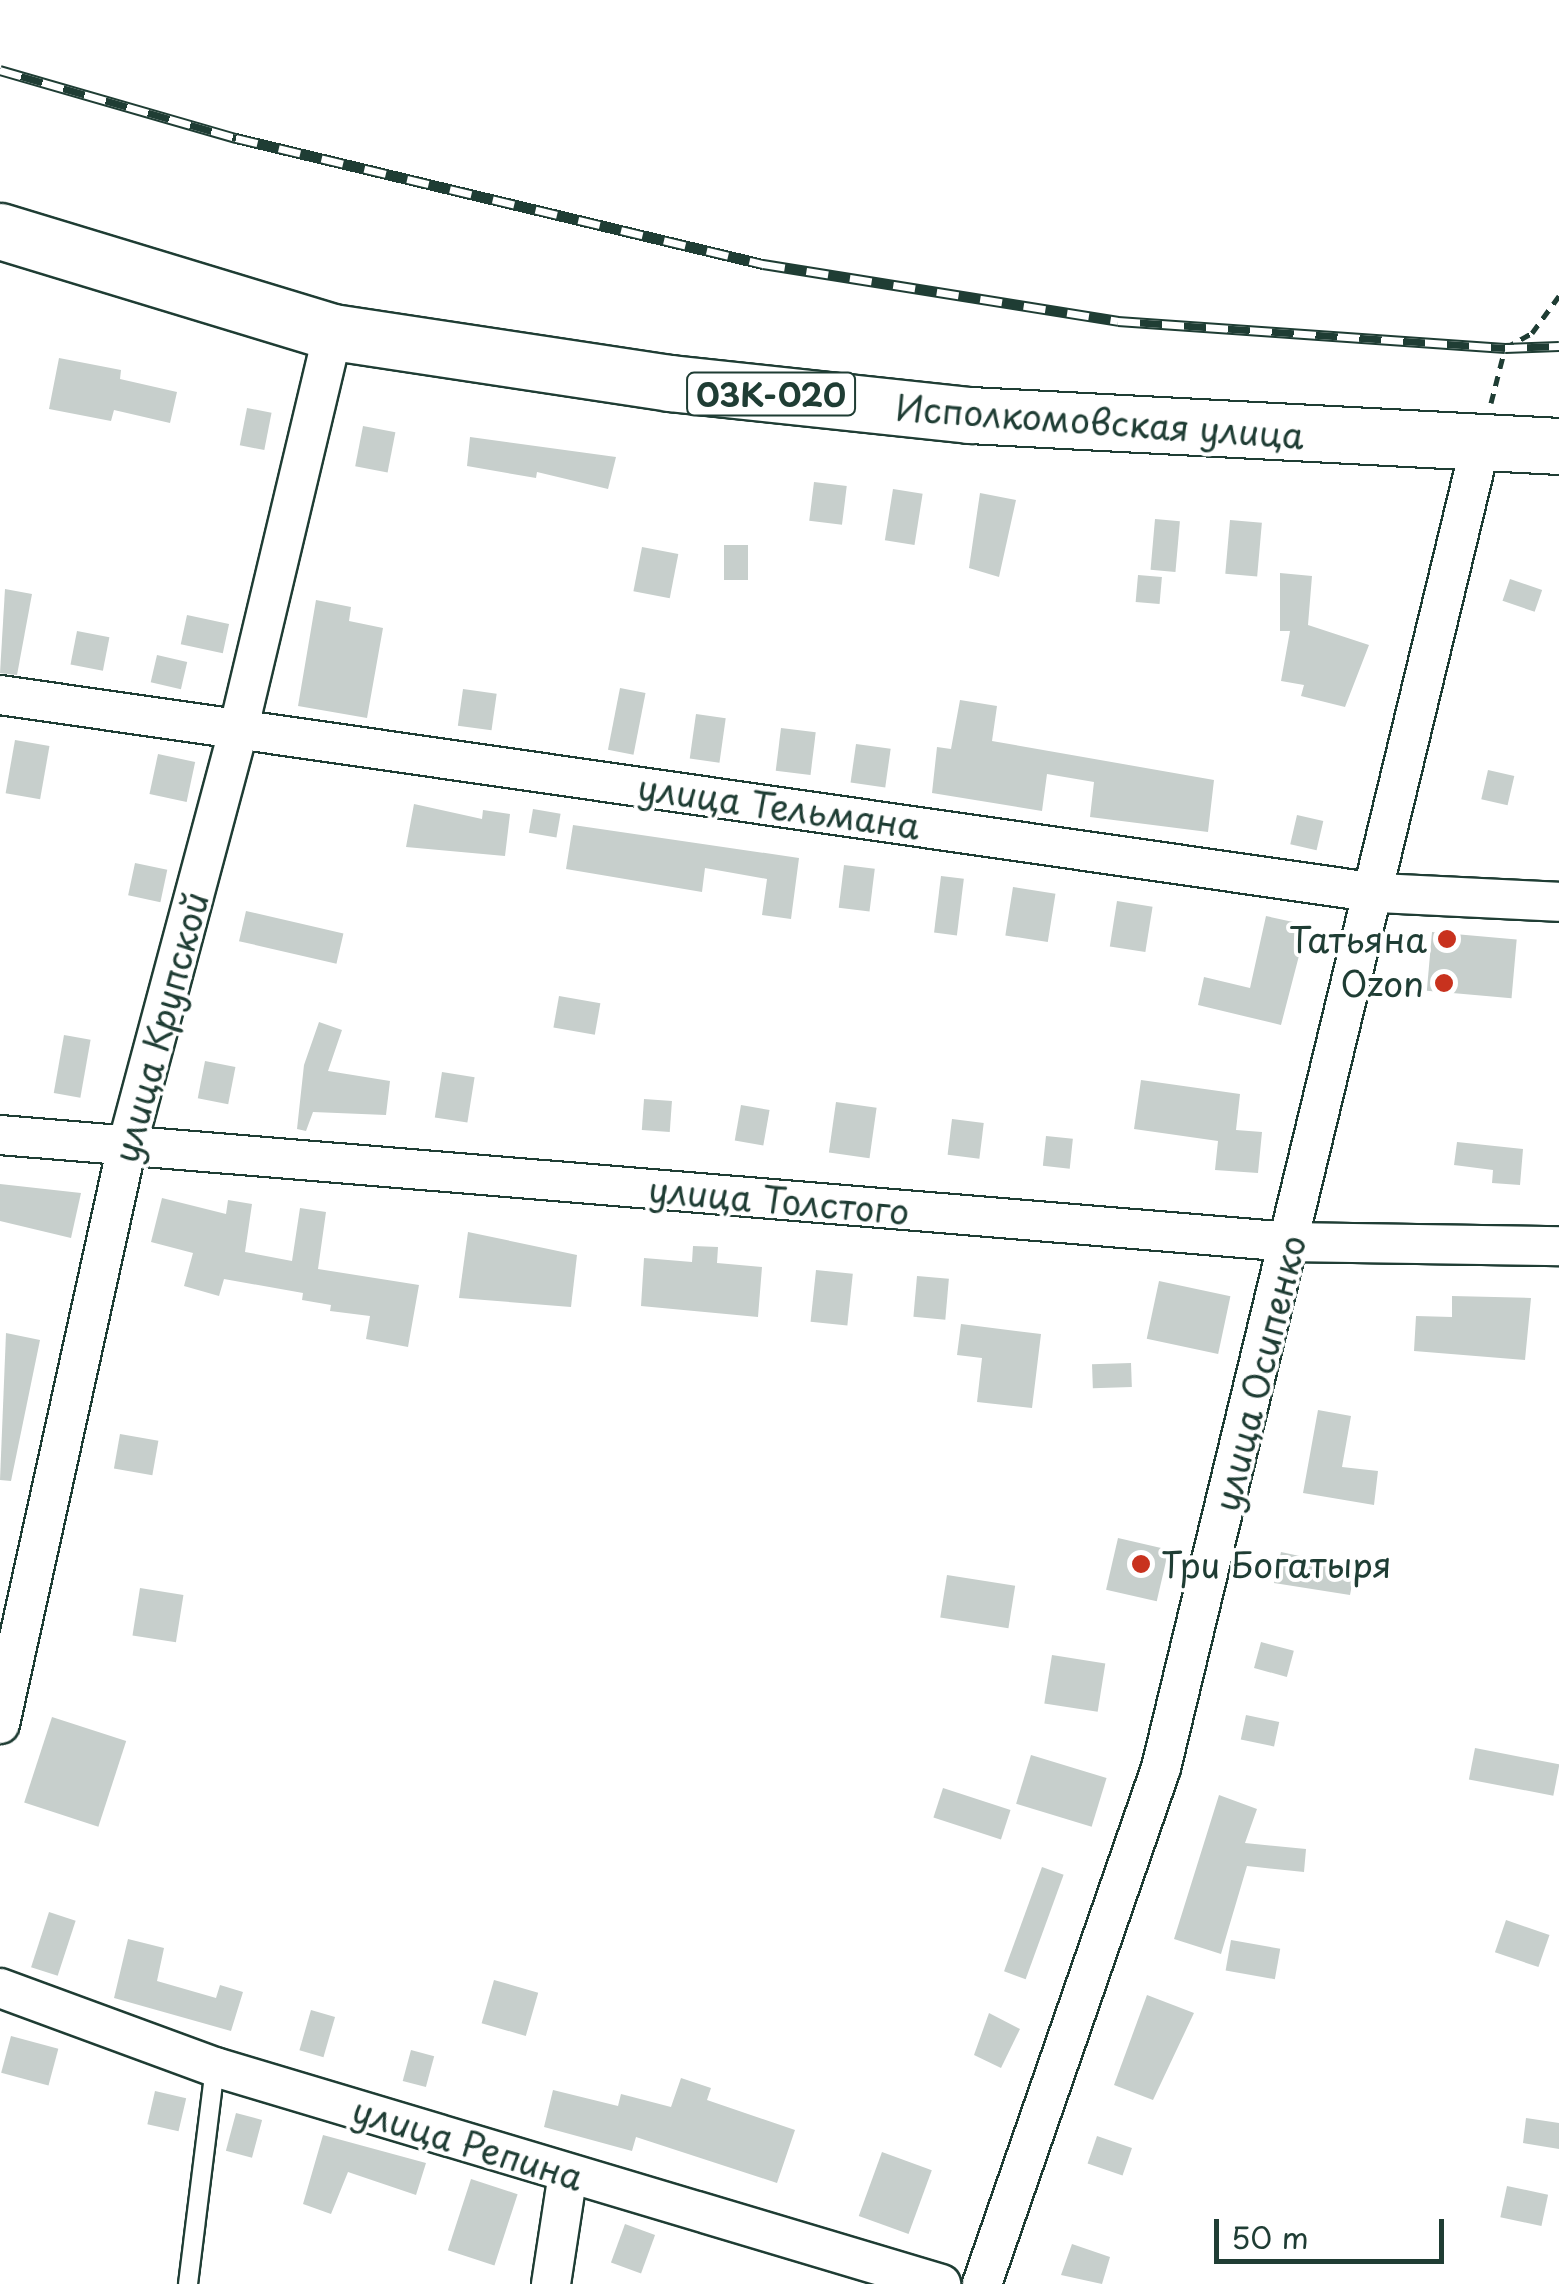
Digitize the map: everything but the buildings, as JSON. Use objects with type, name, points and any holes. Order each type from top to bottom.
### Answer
[{"type":"main road","name":"Исполкомовская улица","points":[[0,232],[333,332],[670,383],[970,415],[1480,446],[1559,446]]},
{"type":"street","name":"улица Крупской","points":[[0,1724],[127,1146],[239,727],[333,332]]},
{"type":"street","name":"улица Осипенко","points":[[982,2284],[1162,1768],[1377,893],[1480,446]]},
{"type":"street","name":"улица Тельмана","points":[[0,694],[1377,893],[1559,902]]},
{"type":"street","name":"улица Толстого","points":[[0,1135],[1292,1242],[1559,1246]]},
{"type":"street","name":"улица Репина","points":[[0,1988],[216,2067],[942,2284]]},
{"type":"street","points":[[551,2284],[568,2173]]},
{"type":"lane","points":[[188,2284],[216,2067]]},
{"type":"path","points":[[1480,446],[1505,348],[1532,332],[1559,296]]},
{"type":"railway","points":[[0,70],[236,138],[763,264],[1118,321],[1505,348],[1559,346]]},
{"type":"place","name":"Татьяна","points":[[1447,939]]},
{"type":"place","name":"Ozon","points":[[1444,983]]},
{"type":"place","name":"Три Богатыря","points":[[1141,1564]]}]
